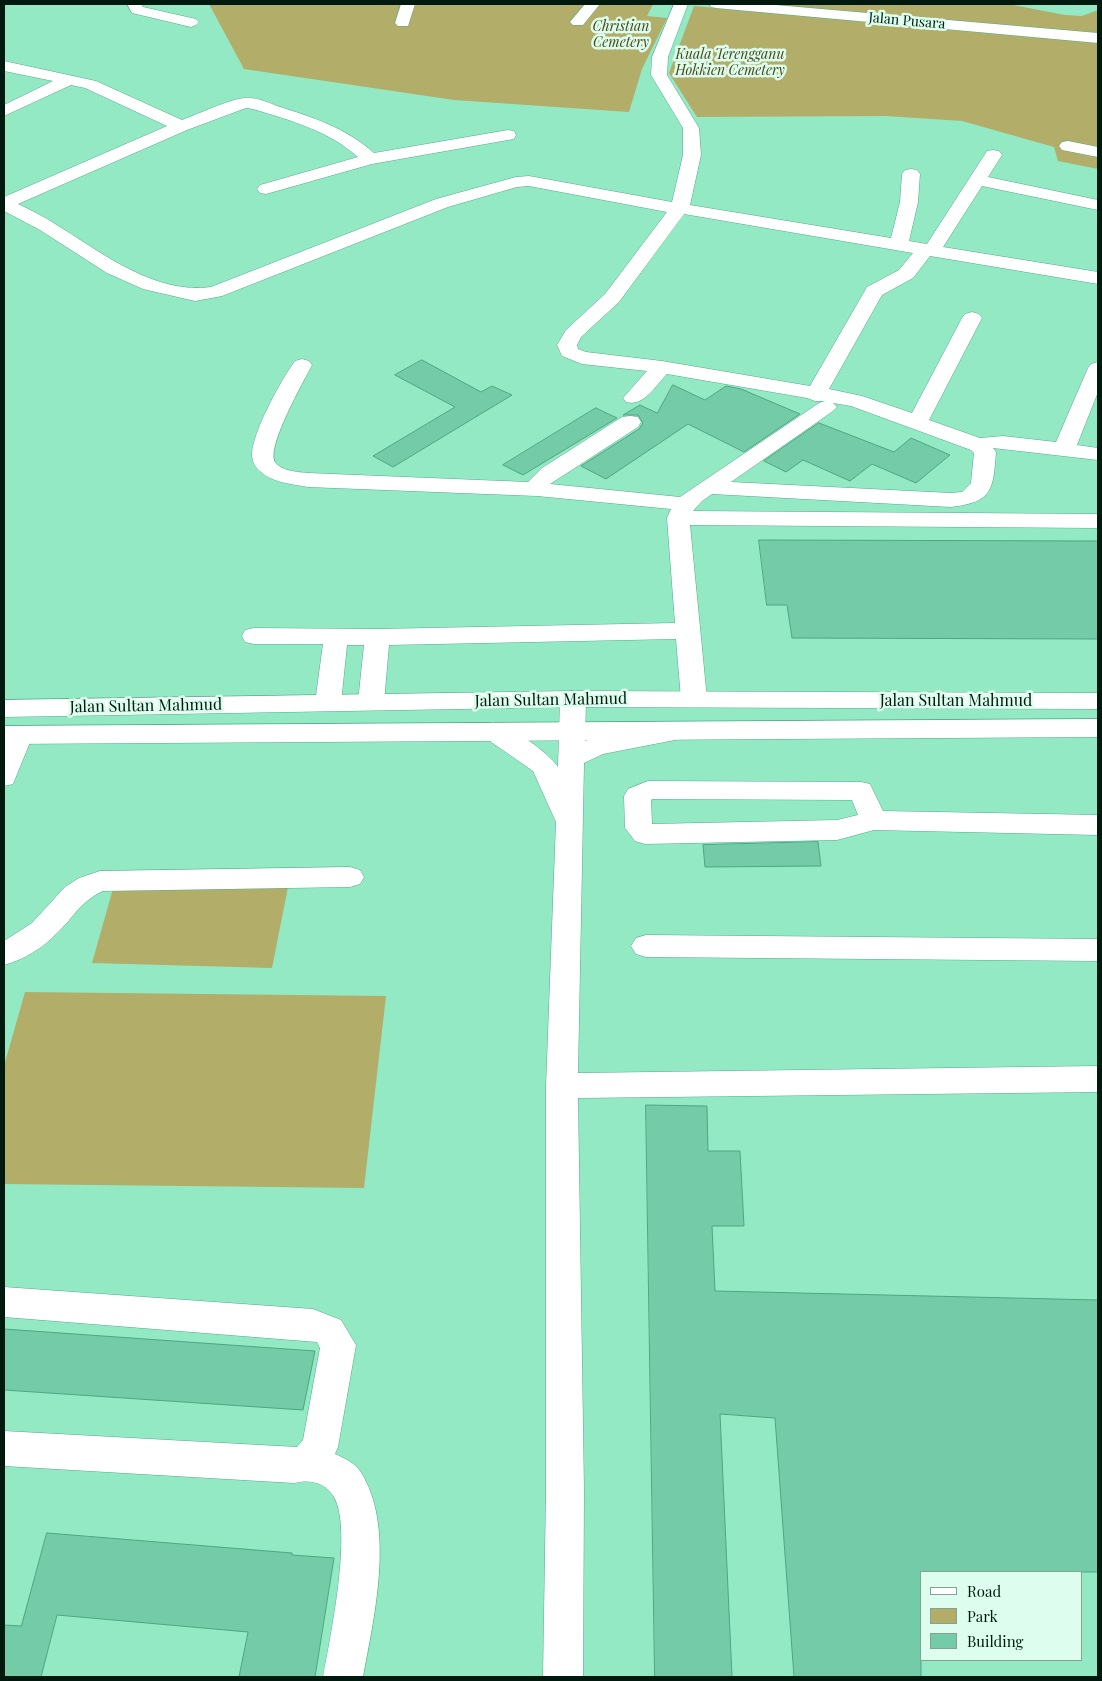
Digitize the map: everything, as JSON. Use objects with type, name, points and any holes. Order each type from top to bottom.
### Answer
[{"type":"street","points":[[134,4],[137,10],[191,22]]},
{"type":"street","points":[[404,23],[408,4]]},
{"type":"street","points":[[578,22],[593,4]]},
{"type":"street","points":[[681,4],[660,57],[659,75],[691,128],[692,155],[680,207],[612,298],[573,334],[567,345],[569,352],[582,358],[662,367],[820,401],[855,400],[979,445],[985,452],[982,484],[969,498],[951,500],[708,487]]},
{"type":"street","name":"Jalan Pusara","points":[[716,4],[1098,38]]},
{"type":"street","points":[[4,66],[70,79],[104,90],[181,126]]},
{"type":"street","points":[[4,111],[70,79]]},
{"type":"street","points":[[4,204],[181,126],[244,103],[256,104],[336,134],[356,146],[370,159]]},
{"type":"street","points":[[266,189],[370,159],[508,135]]},
{"type":"street","points":[[1068,146],[1098,152]]},
{"type":"street","points":[[694,700],[681,511],[691,497],[708,487],[820,401],[874,291],[906,274],[929,249],[993,155]]},
{"type":"street","points":[[899,244],[909,202],[911,174]]},
{"type":"street","points":[[976,180],[1098,205]]},
{"type":"street","points":[[4,204],[46,226],[114,269],[150,285],[195,295],[215,292],[442,203],[516,182],[529,181],[600,196],[680,207],[1098,278]]},
{"type":"street","points":[[918,423],[972,318]]},
{"type":"street","points":[[302,365],[270,429],[262,457],[265,464],[284,476],[308,480],[537,489],[681,511],[1098,521]]},
{"type":"street","points":[[633,398],[662,367]]},
{"type":"street","points":[[1064,450],[1098,368]]},
{"type":"street","points":[[537,489],[539,482],[550,472],[630,422]]},
{"type":"street","points":[[979,445],[1003,442],[1098,454]]},
{"type":"street","points":[[254,636],[377,637],[688,631]]},
{"type":"street","points":[[328,703],[336,637]]},
{"type":"street","points":[[371,702],[377,637]]},
{"type":"street","points":[[563,1677],[565,1491],[562,1086],[568,822],[573,699]]},
{"type":"street","name":"Jalan Sultan Mahmud","points":[[4,709],[573,699],[1098,701]]},
{"type":"street","name":"Jalan Sultan Mahmud","points":[[12,735],[1098,728]]},
{"type":"street","points":[[571,759],[597,746],[687,730]]},
{"type":"street","points":[[493,732],[536,758],[544,766],[568,822]]},
{"type":"street","points":[[4,777],[12,735]]},
{"type":"street","points":[[874,820],[862,791],[648,790],[637,796],[639,828],[645,834],[837,830],[874,820],[1098,825]]},
{"type":"street","points":[[4,954],[27,944],[47,926],[70,898],[82,888],[100,881],[350,876]]},
{"type":"street","points":[[646,946],[1098,950]]},
{"type":"street","points":[[562,1086],[1098,1079]]},
{"type":"street","points":[[4,1302],[313,1325],[330,1331],[338,1345],[320,1447],[308,1462]]},
{"type":"street","points":[[4,1450],[294,1465],[308,1462],[336,1473],[347,1483],[355,1499],[359,1525],[360,1574],[343,1677]]},
{"type":"green space","name":"Christian Cemetery","points":[[209,4],[653,4],[647,16],[667,18],[642,69],[629,112],[454,100],[244,69]]},
{"type":"green space","points":[[747,4],[1008,4],[1065,15],[1082,16],[1098,10],[1098,35]]},
{"type":"green space","name":"Kuala Terengganu Hokkien Cemetery","points":[[694,6],[1098,43],[1098,169],[1058,161],[1054,147],[962,121],[886,116],[697,117],[669,73]]},
{"type":"green space","points":[[116,878],[289,882],[272,968],[92,963]]},
{"type":"green space","points":[[25,992],[386,996],[364,1188],[4,1184],[4,1066]]},
{"type":"building","points":[[422,360],[481,392],[492,386],[512,395],[393,467],[373,456],[455,407],[395,375]]},
{"type":"building","points":[[673,385],[705,400],[726,386],[741,389],[800,414],[744,452],[688,424],[606,479],[581,466],[639,429],[643,423],[638,415],[623,415],[640,405],[657,413]]},
{"type":"building","points":[[596,408],[617,418],[523,475],[503,465]]},
{"type":"building","points":[[819,423],[894,452],[911,438],[950,455],[916,483],[872,464],[850,481],[803,460],[786,472],[764,461]]},
{"type":"building","points":[[759,540],[1098,541],[1098,639],[792,638],[787,605],[767,605]]},
{"type":"building","points":[[818,842],[821,866],[705,867],[703,845]]},
{"type":"building","points":[[646,1105],[707,1106],[708,1151],[740,1151],[744,1226],[712,1226],[715,1291],[1098,1300],[1098,1572],[920,1571],[921,1677],[794,1677],[775,1418],[720,1414],[732,1677],[655,1677]]},
{"type":"building","points":[[4,1329],[315,1351],[303,1410],[4,1390]]},
{"type":"building","points":[[47,1533],[334,1558],[315,1677],[239,1677],[248,1632],[57,1615],[41,1677],[4,1677],[4,1625],[21,1626]]}]
